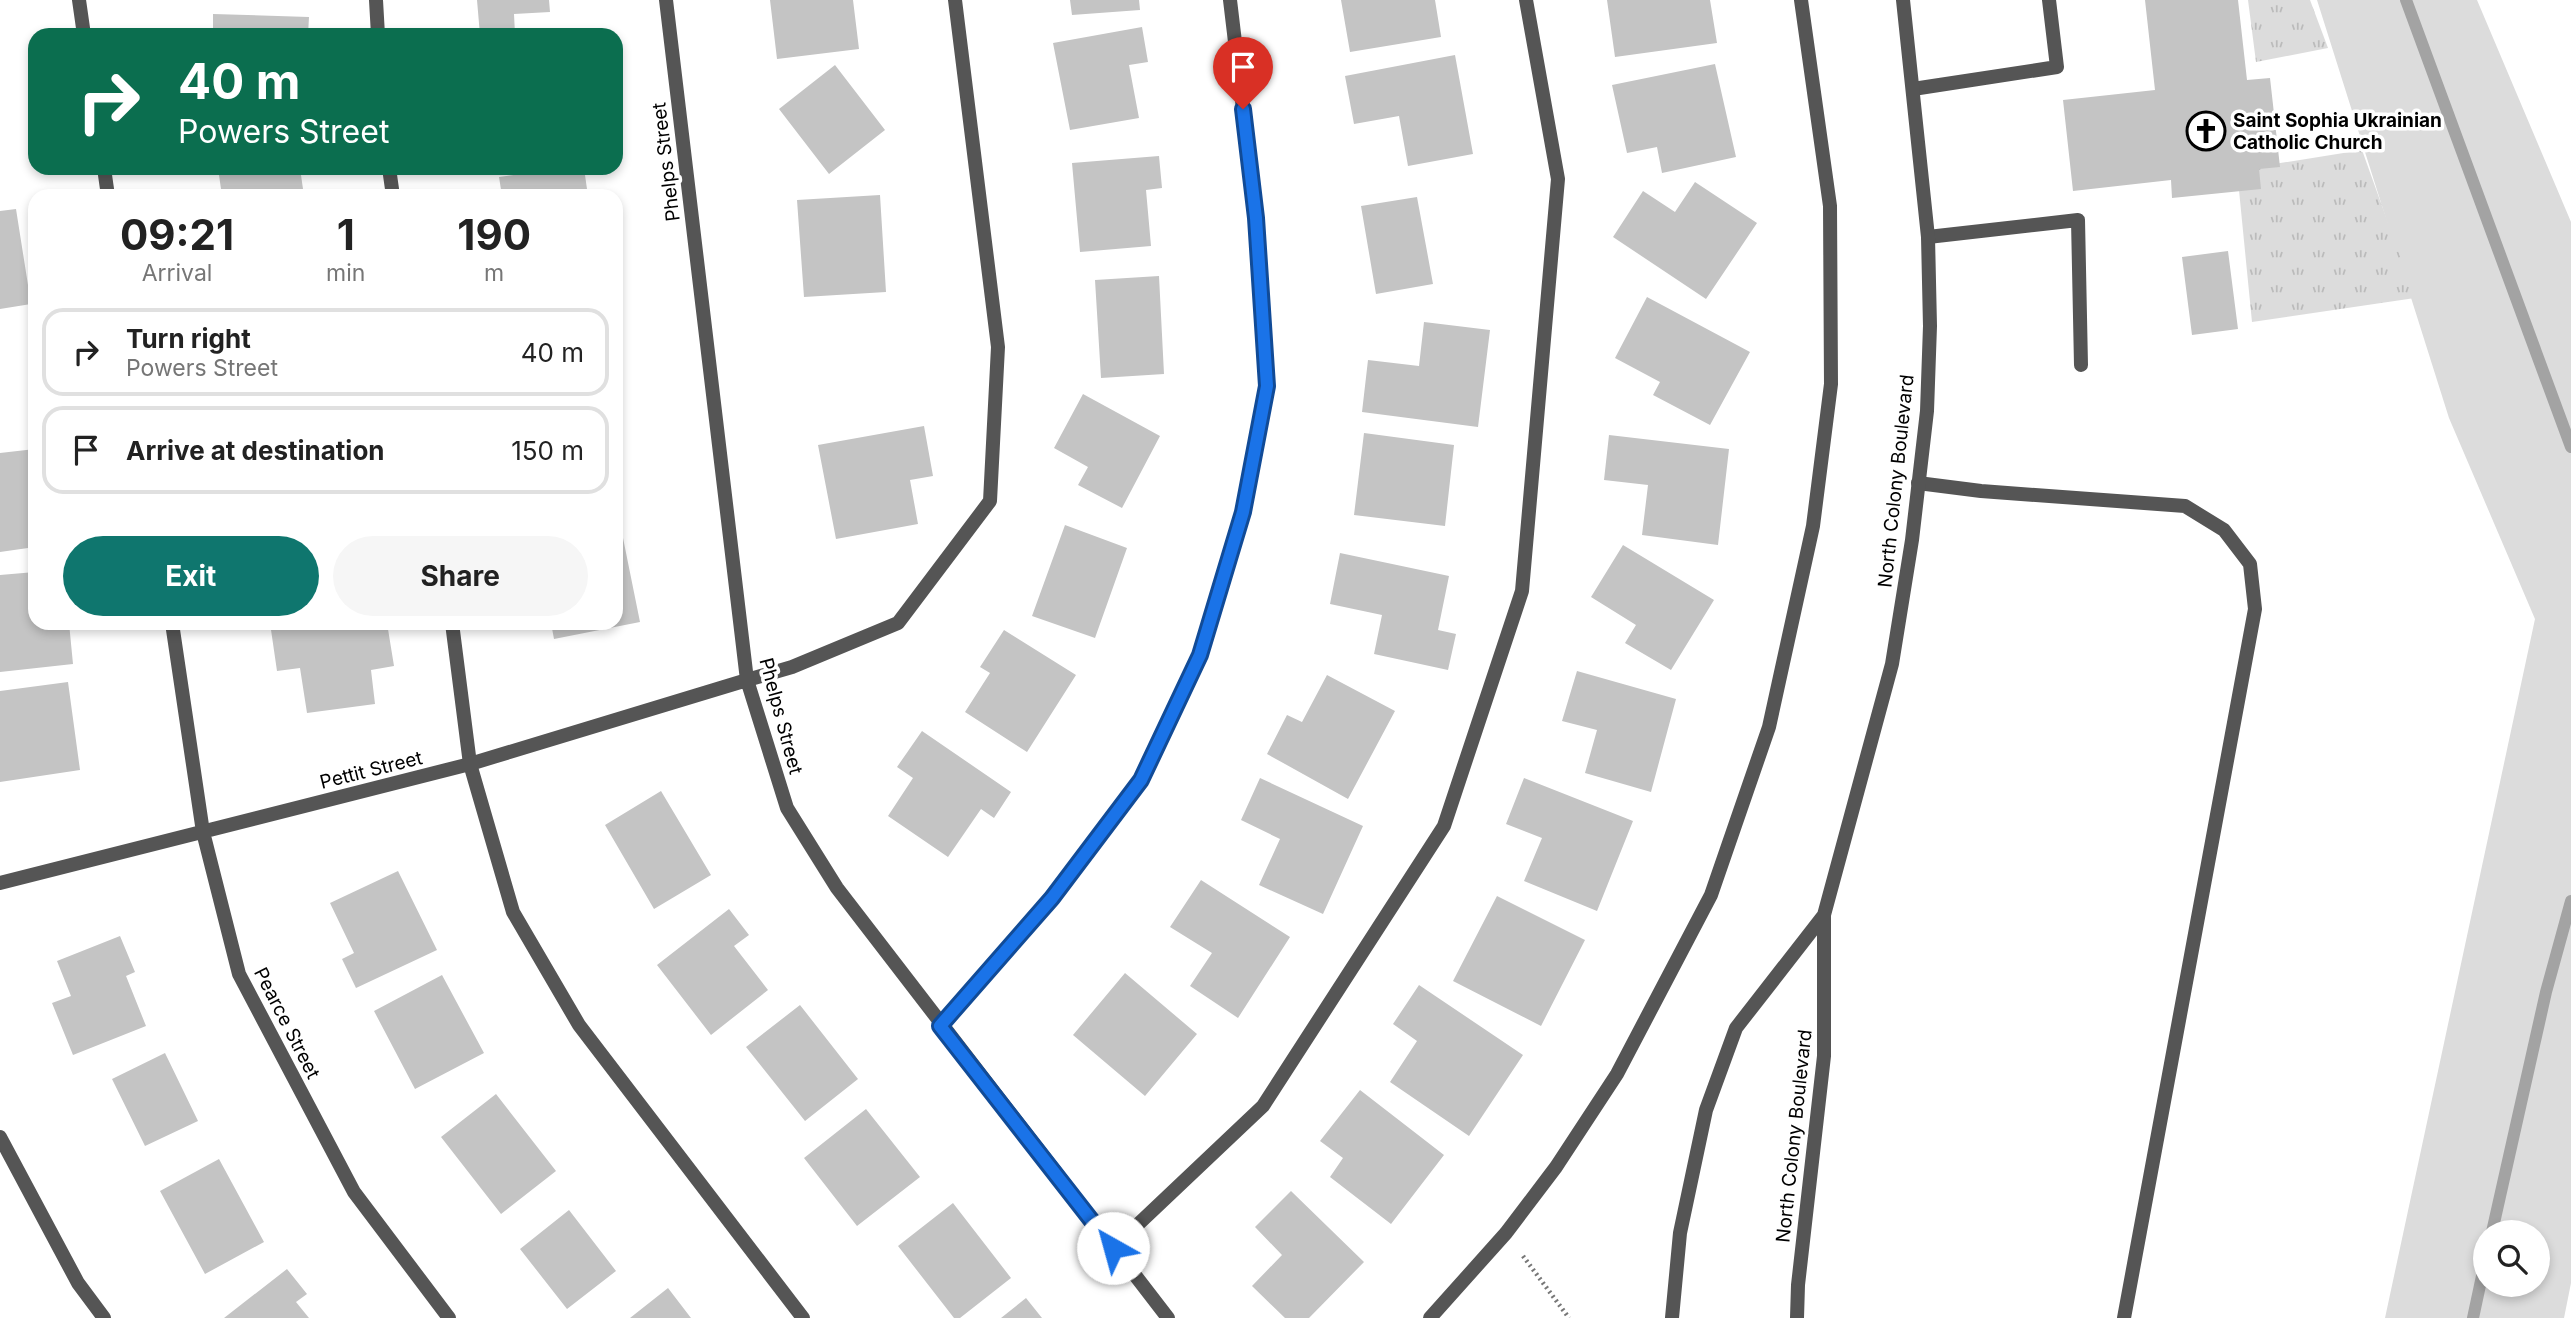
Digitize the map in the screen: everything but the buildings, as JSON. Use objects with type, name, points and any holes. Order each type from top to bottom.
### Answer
[{"type":"street","points":[[79,0],[83,28]]},
{"type":"street","points":[[376,0],[378,28]]},
{"type":"street","name":"Phelps Street","points":[[666,0],[747,680],[787,808],[836,888],[1168,1318]]},
{"type":"street","name":"Pettit Street","points":[[0,883],[470,764],[792,667],[898,623],[990,501],[998,347],[955,0]]},
{"type":"street","points":[[940,1026],[1052,898],[1141,780],[1200,655],[1243,512],[1267,386],[1256,218],[1230,0]]},
{"type":"street","points":[[1113,1248],[1264,1106],[1444,826],[1522,591],[1558,179],[1526,0]]},
{"type":"street","points":[[1430,1318],[1506,1233],[1556,1167],[1617,1074],[1711,895],[1769,727],[1813,526],[1831,384],[1830,206],[1801,0]]},
{"type":"street","name":"North Colony Boulevard","points":[[1797,1318],[1798,1285],[1824,1056],[1824,915],[1892,664],[1912,540],[1927,411],[1930,326],[1928,237],[1903,0]]},
{"type":"street","points":[[1913,89],[2057,67],[2049,0]]},
{"type":"street","points":[[1928,237],[2078,219],[2081,365]]},
{"type":"street","points":[[1918,483],[1980,491],[2185,506],[2224,530],[2250,564],[2255,610],[2124,1318]]},
{"type":"street","name":"Pearce Street","points":[[173,630],[203,832],[239,974],[354,1192],[449,1318]]},
{"type":"street","points":[[453,630],[470,764],[513,912],[579,1025],[803,1318]]},
{"type":"street","name":"North Colony Boulevard","points":[[1671,1318],[1680,1233],[1706,1110],[1736,1028],[1824,915]]},
{"type":"street","points":[[0,1138],[78,1283],[104,1318]]},
{"type":"path","points":[[1506,1233],[1569,1318]]},
{"type":"green space","points":[[2248,0],[2310,0],[2328,48],[2256,62]]},
{"type":"green space","points":[[2317,0],[2477,0],[2571,222],[2571,1283],[2564,1318],[2385,1318],[2535,619],[2449,418]]},
{"type":"green space","points":[[2362,150],[2415,298],[2252,322],[2237,170]]},
{"type":"waterway","points":[[2406,0],[2571,447]]},
{"type":"waterway","points":[[2495,1220],[2546,992],[2571,901]]},
{"type":"waterway","points":[[2473,1318],[2478,1297]]},
{"type":"place","name":"Saint Sophia Ukrainian Catholic Church","points":[[2206,131]]},
{"type":"route","points":[[1113,1248],[940,1026],[1052,898],[1141,780],[1200,655],[1243,512],[1267,386],[1256,218],[1243,109]]}]
